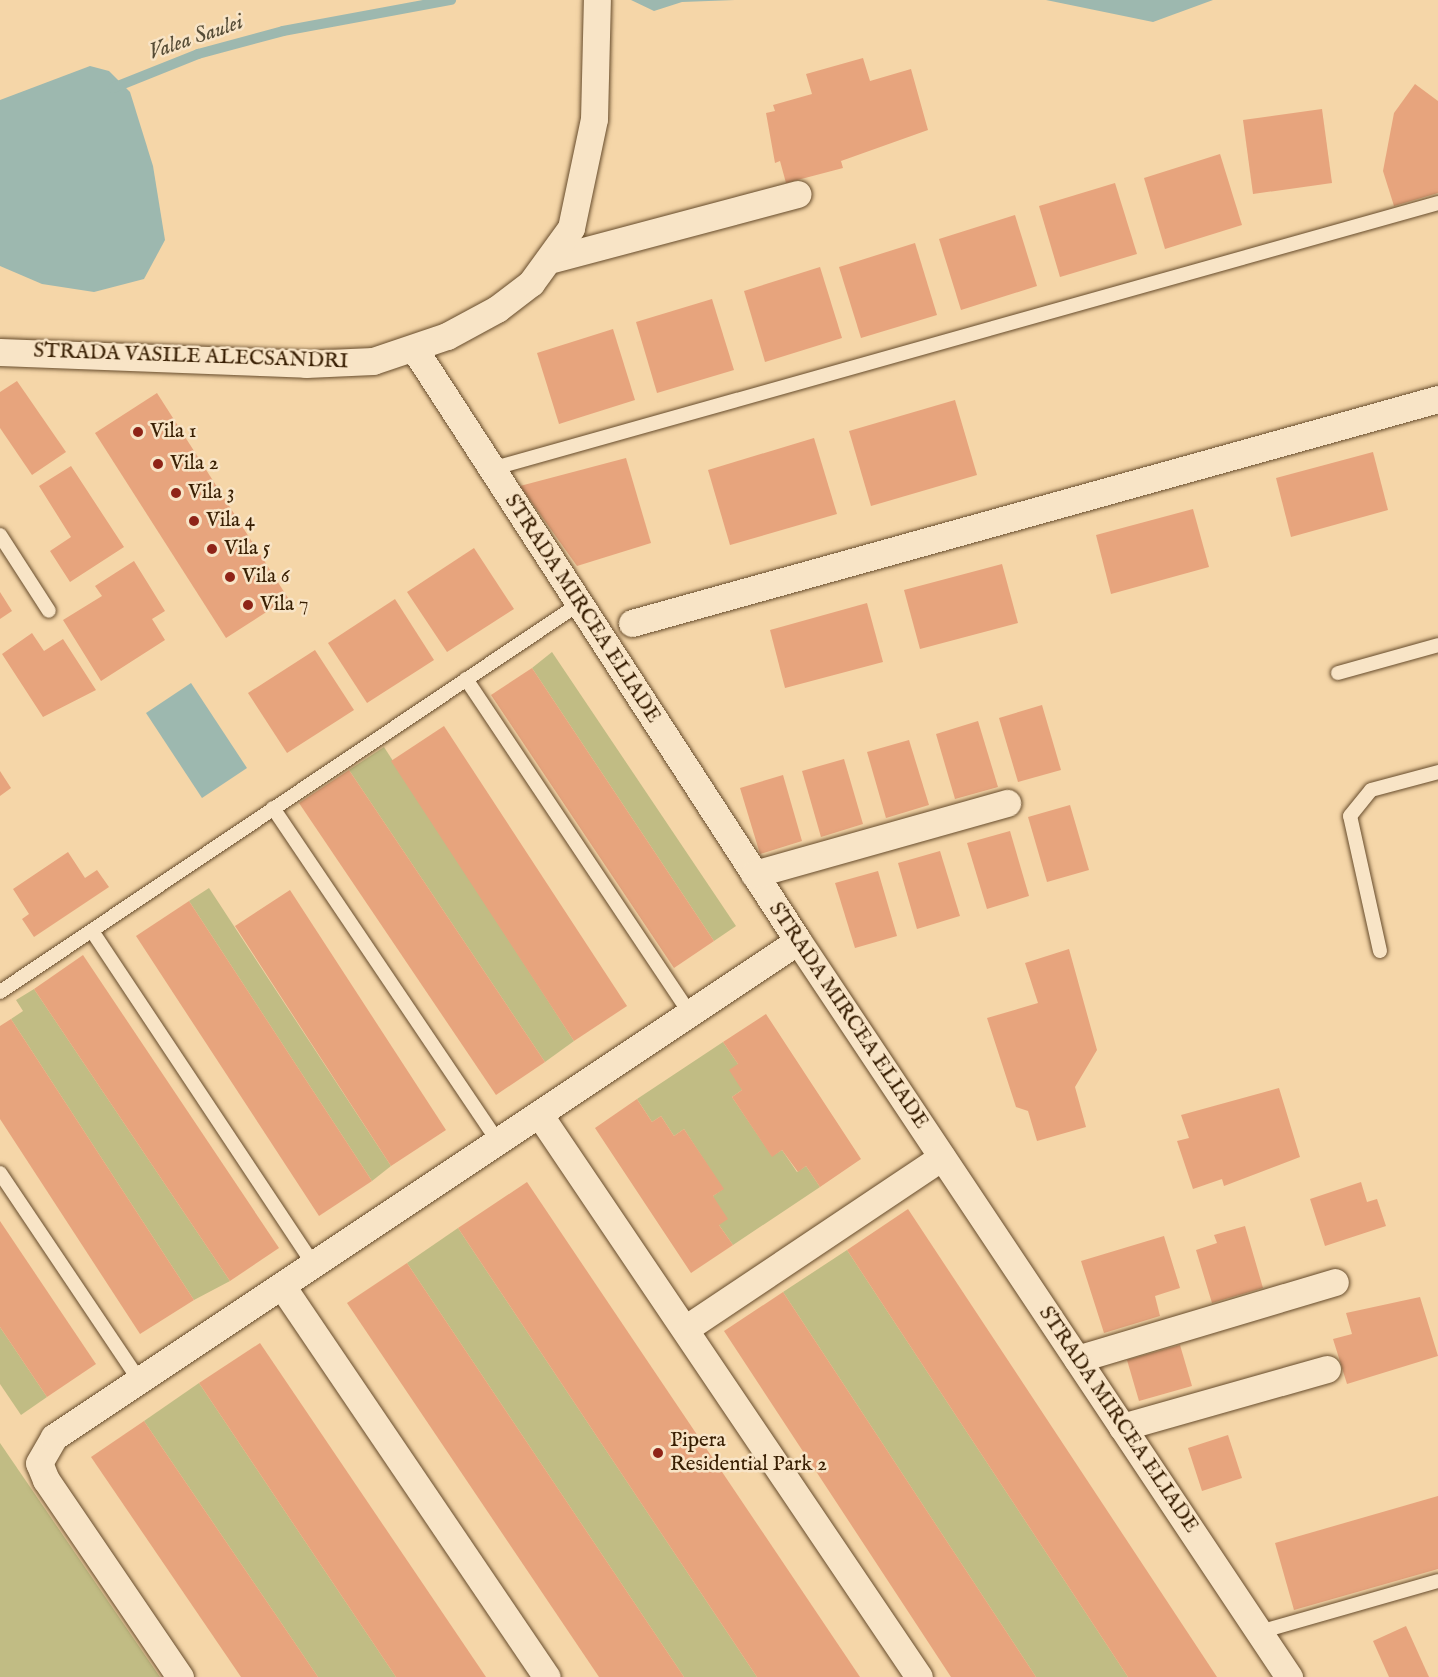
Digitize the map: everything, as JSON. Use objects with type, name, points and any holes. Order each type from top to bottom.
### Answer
[{"type":"street","name":"STRADA VASILE ALECSANDRI","points":[[0,352],[339,364],[414,350],[497,309],[553,259],[571,228],[582,189],[598,76],[597,0]]},
{"type":"street","points":[[553,259],[797,194]]},
{"type":"street","name":"STRADA MIRCEA ELIADE","points":[[414,350],[798,941],[1289,1677]]},
{"type":"street","points":[[632,622],[1438,399]]},
{"type":"street","points":[[754,874],[1007,803]]},
{"type":"street","points":[[180,1677],[39,1463],[54,1437],[798,941]]},
{"type":"street","points":[[539,1114],[919,1677]]},
{"type":"street","points":[[685,1329],[942,1157]]},
{"type":"street","points":[[1077,1359],[1335,1282]]},
{"type":"street","points":[[282,1286],[547,1677]]},
{"type":"street","points":[[1122,1427],[1328,1369]]},
{"type":"lane","points":[[491,469],[1438,203]]},
{"type":"lane","points":[[0,535],[50,611]]},
{"type":"lane","points":[[0,992],[579,604]]},
{"type":"lane","points":[[1338,673],[1438,645]]},
{"type":"lane","points":[[466,679],[690,1013]]},
{"type":"lane","points":[[1380,951],[1350,816],[1371,790],[1438,772]]},
{"type":"lane","points":[[273,808],[498,1142]]},
{"type":"lane","points":[[92,931],[314,1265]]},
{"type":"lane","points":[[0,1173],[139,1380]]},
{"type":"lane","points":[[1259,1632],[1438,1581]]},
{"type":"shaded area","points":[[552,652],[736,926],[714,941],[532,668]]},
{"type":"shaded area","points":[[384,747],[574,1041],[545,1062],[349,770]]},
{"type":"shaded area","points":[[209,888],[391,1166],[372,1181],[189,901]]},
{"type":"shaded area","points":[[34,989],[230,1281],[194,1300],[11,1019],[23,1011],[16,1000]]},
{"type":"shaded area","points":[[723,1042],[738,1064],[742,1090],[732,1097],[772,1156],[782,1150],[797,1172],[806,1166],[820,1187],[733,1245],[719,1225],[713,1196],[723,1189],[684,1129],[674,1136],[661,1116],[652,1122],[637,1099]]},
{"type":"shaded area","points":[[458,1228],[757,1677],[684,1677],[407,1263]]},
{"type":"shaded area","points":[[847,1250],[1128,1677],[1036,1677],[783,1292]]},
{"type":"shaded area","points":[[0,1327],[47,1397],[21,1415],[0,1384]]},
{"type":"shaded area","points":[[199,1383],[396,1677],[318,1677],[144,1421]]},
{"type":"shaded area","points":[[0,1443],[160,1677],[0,1677]]},
{"type":"water","points":[[631,0],[735,0],[682,2],[654,11]]},
{"type":"water","points":[[1046,0],[1213,0],[1153,22]]},
{"type":"water","points":[[90,66],[109,71],[130,92],[153,166],[165,240],[144,279],[94,292],[42,284],[0,266],[0,100]]},
{"type":"water","points":[[191,683],[247,768],[202,798],[146,713]]},
{"type":"building","points":[[863,58],[870,81],[911,69],[928,130],[841,161],[843,168],[786,183],[780,161],[775,163],[766,113],[775,111],[773,105],[812,94],[806,74]]},
{"type":"building","points":[[1415,84],[1438,101],[1438,193],[1394,206],[1383,171],[1394,113]]},
{"type":"building","points":[[1322,109],[1332,183],[1253,194],[1243,120]]},
{"type":"building","points":[[1220,154],[1242,225],[1165,249],[1144,178]]},
{"type":"building","points":[[1115,183],[1137,254],[1060,277],[1039,206]]},
{"type":"building","points":[[1015,215],[1037,286],[961,310],[939,239]]},
{"type":"building","points":[[915,243],[937,315],[861,338],[839,267]]},
{"type":"building","points":[[820,267],[842,338],[765,362],[744,291]]},
{"type":"building","points":[[712,299],[734,370],[657,393],[636,322]]},
{"type":"building","points":[[613,329],[635,400],[559,424],[537,353]]},
{"type":"building","points":[[17,381],[66,452],[32,475],[0,428],[0,392]]},
{"type":"building","points":[[157,393],[288,598],[226,638],[95,433]]},
{"type":"building","points":[[955,400],[977,475],[871,506],[849,431]]},
{"type":"building","points":[[814,438],[837,514],[730,545],[708,470]]},
{"type":"building","points":[[1373,452],[1388,510],[1291,537],[1276,478]]},
{"type":"building","points":[[626,458],[651,543],[577,566],[520,486]]},
{"type":"building","points":[[71,466],[124,547],[70,582],[50,551],[71,537],[39,486]]},
{"type":"building","points":[[1193,509],[1209,567],[1111,594],[1096,535]]},
{"type":"building","points":[[474,548],[514,609],[447,652],[407,592]]},
{"type":"building","points":[[134,561],[165,611],[152,619],[165,640],[101,681],[63,620],[102,596],[95,586]]},
{"type":"building","points":[[1002,564],[1018,623],[920,649],[904,590]]},
{"type":"building","points":[[0,592],[12,611],[0,619]]},
{"type":"building","points":[[395,599],[434,660],[367,703],[328,643]]},
{"type":"building","points":[[867,603],[883,662],[785,688],[770,630]]},
{"type":"building","points":[[32,633],[44,651],[63,639],[96,690],[43,717],[2,654]]},
{"type":"building","points":[[315,650],[354,710],[287,753],[248,693]]},
{"type":"building","points":[[532,668],[714,941],[674,968],[491,695]]},
{"type":"building","points":[[1042,705],[1061,770],[1018,782],[999,718]]},
{"type":"building","points":[[978,721],[998,787],[955,799],[936,734]]},
{"type":"building","points":[[444,726],[627,1006],[574,1041],[391,761]]},
{"type":"building","points":[[909,740],[929,805],[886,818],[867,752]]},
{"type":"building","points":[[844,759],[863,824],[821,837],[802,771]]},
{"type":"building","points":[[349,770],[545,1062],[496,1095],[299,803]]},
{"type":"building","points":[[0,771],[11,788],[0,796]]},
{"type":"building","points":[[783,775],[802,841],[760,854],[740,788]]},
{"type":"building","points":[[1070,805],[1089,870],[1047,882],[1028,817]]},
{"type":"building","points":[[1010,831],[1029,896],[987,909],[967,843]]},
{"type":"building","points":[[940,851],[960,916],[917,929],[898,863]]},
{"type":"building","points":[[68,852],[85,878],[97,870],[109,887],[34,937],[22,919],[29,914],[13,889]]},
{"type":"building","points":[[878,871],[897,936],[855,948],[835,883]]},
{"type":"building","points":[[290,890],[446,1130],[391,1166],[235,926]]},
{"type":"building","points":[[189,901],[372,1181],[319,1216],[136,936]]},
{"type":"building","points":[[1069,949],[1097,1050],[1075,1087],[1086,1127],[1037,1141],[1028,1111],[1016,1107],[987,1018],[1038,1003],[1025,963]]},
{"type":"building","points":[[83,955],[279,1248],[230,1281],[34,989]]},
{"type":"building","points":[[766,1014],[861,1159],[820,1187],[806,1166],[798,1172],[782,1150],[772,1157],[732,1097],[742,1090],[729,1070],[738,1064],[723,1042]]},
{"type":"building","points":[[11,1019],[194,1300],[140,1334],[0,1119],[0,1026]]},
{"type":"building","points":[[1279,1088],[1300,1157],[1224,1186],[1222,1179],[1193,1189],[1177,1141],[1189,1138],[1181,1115]]},
{"type":"building","points":[[637,1099],[652,1122],[661,1116],[674,1136],[684,1129],[724,1189],[713,1196],[728,1219],[719,1225],[733,1245],[691,1273],[595,1128]]},
{"type":"building","name":"Pipera Residential Park 2","points":[[527,1182],[860,1677],[757,1677],[458,1228]]},
{"type":"building","points":[[1361,1182],[1367,1202],[1377,1199],[1386,1226],[1325,1246],[1310,1199]]},
{"type":"building","points":[[908,1209],[1217,1677],[1128,1677],[847,1250]]},
{"type":"building","points":[[0,1221],[96,1364],[47,1397],[0,1327]]},
{"type":"building","points":[[1245,1226],[1263,1288],[1212,1303],[1196,1250],[1217,1243],[1214,1235]]},
{"type":"building","points":[[1164,1236],[1180,1288],[1155,1296],[1160,1316],[1104,1333],[1081,1261]]},
{"type":"building","points":[[407,1263],[684,1677],[599,1677],[347,1303]]},
{"type":"building","name":"Pipera Residential Park 2","points":[[783,1292],[1036,1677],[951,1677],[724,1331]]},
{"type":"building","points":[[1420,1297],[1438,1356],[1347,1384],[1333,1339],[1352,1334],[1346,1313]]},
{"type":"building","points":[[260,1343],[486,1677],[396,1677],[199,1383]]},
{"type":"building","points":[[1180,1345],[1192,1386],[1139,1401],[1127,1360]]},
{"type":"building","points":[[144,1421],[318,1677],[241,1677],[91,1457]]},
{"type":"building","points":[[1228,1435],[1242,1478],[1202,1491],[1188,1448]]},
{"type":"building","points":[[1438,1496],[1438,1569],[1294,1610],[1275,1543]]},
{"type":"building","points":[[1406,1626],[1429,1677],[1389,1677],[1373,1641]]},
{"type":"waterway","name":"Valea Saulei","points":[[113,88],[198,54],[283,31],[451,0]]},
{"type":"place","name":"Vila 1","points":[[138,432]]},
{"type":"place","name":"Vila 2","points":[[158,464]]},
{"type":"place","name":"Vila 3","points":[[176,493]]},
{"type":"place","name":"Vila 4","points":[[194,521]]},
{"type":"place","name":"Vila 5","points":[[212,549]]},
{"type":"place","name":"Vila 6","points":[[230,577]]},
{"type":"place","name":"Vila 7","points":[[248,605]]},
{"type":"place","name":"Pipera Residential Park 2","points":[[658,1453]]}]
